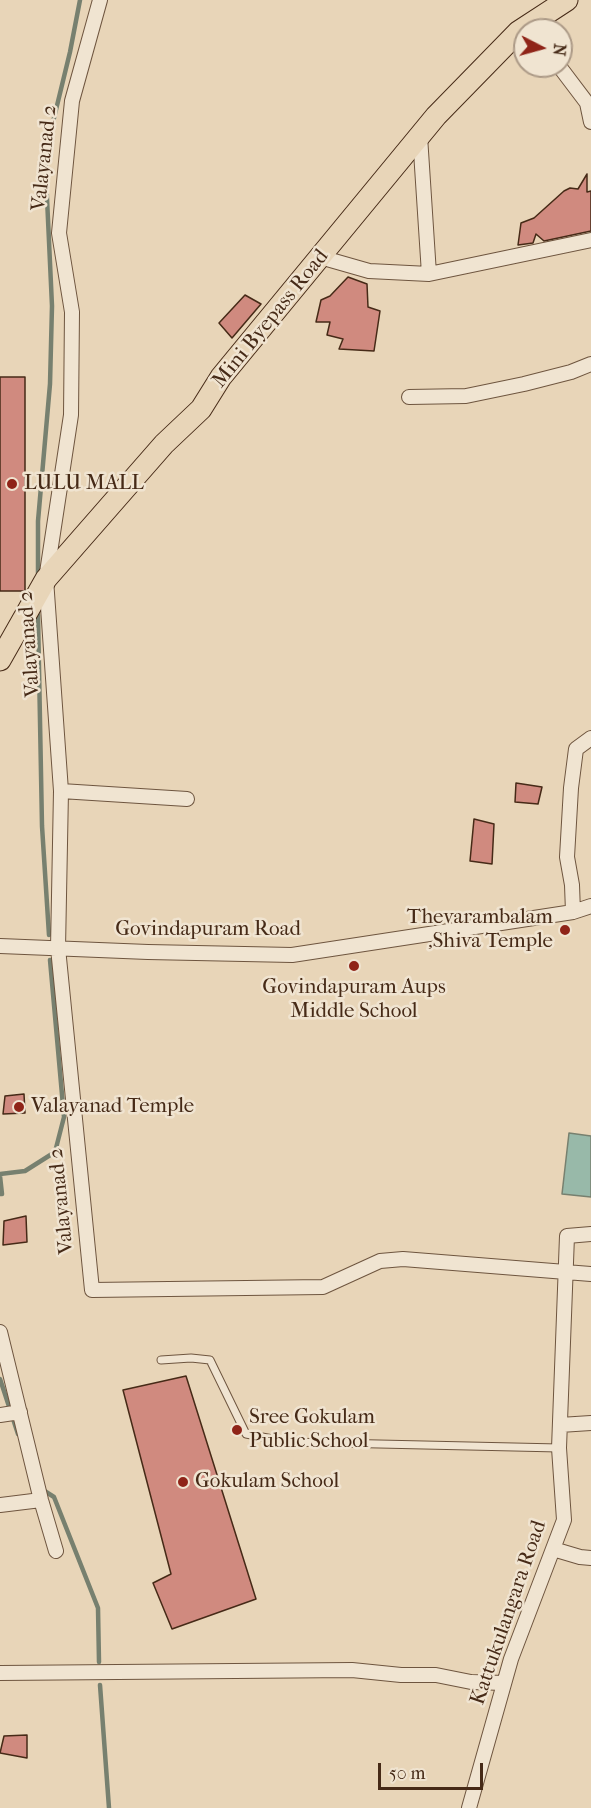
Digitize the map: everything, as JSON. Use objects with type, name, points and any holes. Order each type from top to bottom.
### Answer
[{"type":"main road","name":"Mini Byepass Road","points":[[543,18],[567,0]]},
{"type":"main road","name":"Mini Byepass Road","points":[[0,660],[46,579],[164,444],[201,409],[221,377],[436,116],[513,43]]},
{"type":"street","name":"Valayanad 2","points":[[100,0],[72,101],[59,232],[72,312],[71,415],[46,579],[61,791],[58,948],[92,1290],[323,1287],[380,1261],[403,1259],[567,1272]]},
{"type":"street","points":[[568,78],[587,104],[591,122]]},
{"type":"street","points":[[420,136],[429,274]]},
{"type":"street","points":[[320,257],[369,271],[429,274],[591,240]]},
{"type":"street","points":[[409,397],[466,396],[571,372],[591,364]]},
{"type":"street","points":[[573,912],[572,885],[567,856],[571,788],[576,749],[591,738]]},
{"type":"street","points":[[61,791],[187,799]]},
{"type":"street","name":"Govindapuram Road","points":[[0,946],[292,955],[573,912],[591,906]]},
{"type":"street","name":"Kattukulangara Road","points":[[469,1808],[511,1659],[564,1520],[559,1448],[567,1236],[591,1234]]},
{"type":"street","points":[[567,1272],[591,1274]]},
{"type":"street","points":[[0,1332],[41,1500],[56,1551]]},
{"type":"street","points":[[0,1415],[20,1412]]},
{"type":"street","points":[[560,1425],[591,1423]]},
{"type":"street","points":[[0,1505],[41,1500]]},
{"type":"street","points":[[553,1549],[591,1558]]},
{"type":"street","points":[[0,1673],[352,1670],[401,1675],[436,1675],[471,1682],[504,1683]]},
{"type":"lane","points":[[161,1360],[191,1358],[210,1360],[246,1434],[289,1442],[559,1448]]},
{"type":"shaded area","points":[[569,1133],[591,1136],[591,1197],[562,1194]]},
{"type":"building","points":[[587,174],[587,192],[591,191],[591,231],[544,241],[536,234],[533,243],[518,245],[521,223],[534,218],[564,191],[570,188],[578,189]]},
{"type":"building","points":[[348,277],[367,284],[368,307],[380,311],[374,351],[339,349],[343,339],[327,335],[330,322],[316,322],[321,300],[330,296]]},
{"type":"building","points":[[245,295],[261,304],[232,338],[219,323]]},
{"type":"building","name":"LULU MALL","points":[[0,377],[25,377],[25,591],[0,591]]},
{"type":"building","points":[[516,783],[542,787],[538,804],[515,802]]},
{"type":"building","points":[[474,819],[494,824],[492,864],[470,861]]},
{"type":"building","points":[[24,1094],[25,1113],[3,1114],[5,1096]]},
{"type":"building","points":[[26,1216],[27,1242],[3,1245],[4,1221]]},
{"type":"building","name":"Gokulam School","points":[[186,1376],[256,1599],[172,1629],[153,1583],[171,1574],[123,1390]]},
{"type":"building","points":[[27,1735],[27,1758],[0,1753],[4,1736]]},
{"type":"waterway","points":[[38,573],[38,521],[50,384],[52,306],[45,155],[80,0]]},
{"type":"waterway","points":[[38,615],[42,826],[49,935]]},
{"type":"waterway","name":"Valayanad 2","points":[[0,1174],[25,1171],[55,1152],[64,1117],[50,960]]},
{"type":"waterway","name":"Valayanad 2","points":[[0,1176],[2,1194],[0,1194]]},
{"type":"waterway","name":"Valayanad 2","points":[[0,1379],[18,1434]]},
{"type":"waterway","name":"Valayanad 2","points":[[43,1490],[54,1497],[98,1608],[99,1662]]},
{"type":"waterway","name":"Valayanad 2","points":[[100,1685],[109,1808]]},
{"type":"place","name":"LULU MALL","points":[[12,484]]},
{"type":"place","name":"Thevarambalam ,Shiva Temple","points":[[565,930]]},
{"type":"place","name":"Govindapuram Aups Middle School","points":[[354,966]]},
{"type":"place","name":"Valayanad Temple","points":[[19,1107]]},
{"type":"place","name":"Sree Gokulam Public School","points":[[237,1430]]},
{"type":"place","name":"Gokulam School","points":[[183,1482]]}]
